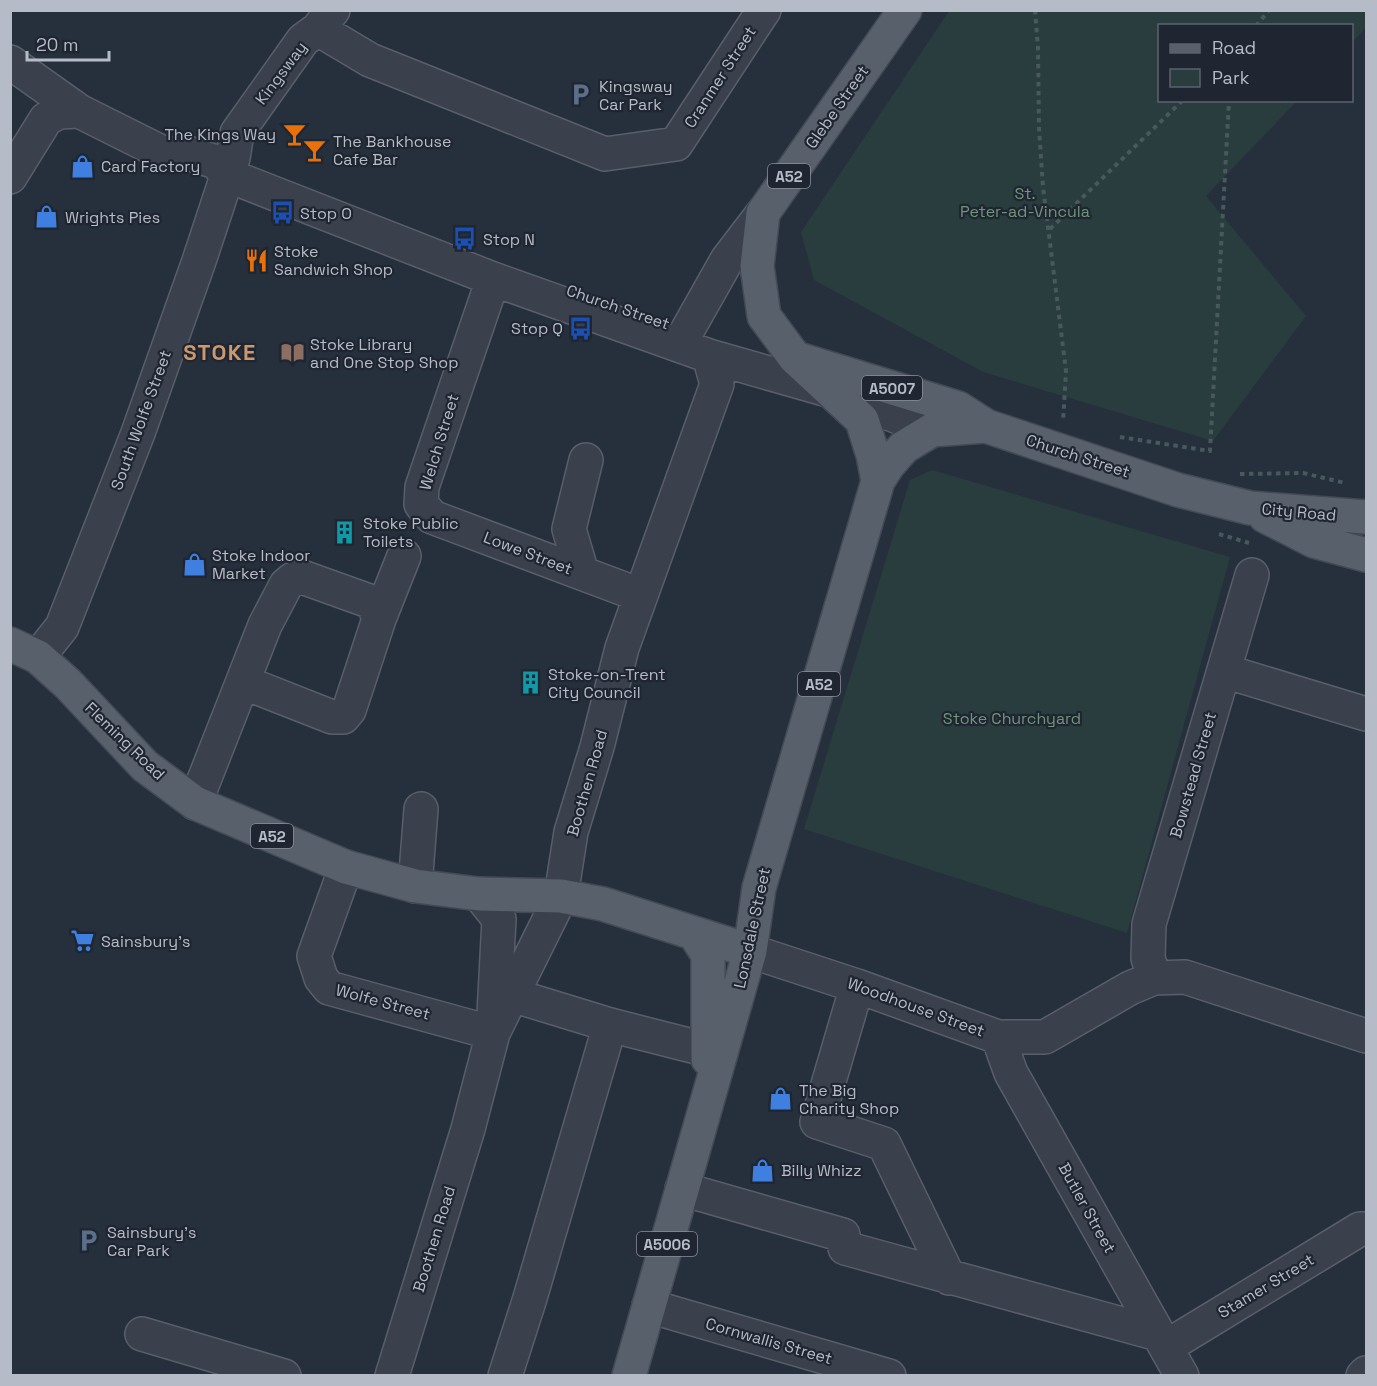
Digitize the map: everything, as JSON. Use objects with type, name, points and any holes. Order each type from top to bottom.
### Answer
[{"type":"main road","name":"Glebe Street","points":[[831,391],[795,358],[764,316],[757,266],[763,213],[904,10]]},
{"type":"main road","name":"Church Street","points":[[795,358],[958,408],[986,426],[1178,490],[1250,508]]},
{"type":"main road","name":"Lonsdale Street","points":[[831,391],[862,420],[878,481]]},
{"type":"main road","name":"Lonsdale Street","points":[[629,1376],[750,951],[759,888],[878,481],[904,447],[932,430],[986,426]]},
{"type":"main road","name":"City Road","points":[[1250,508],[1366,518]]},
{"type":"main road","name":"City Road","points":[[1250,508],[1314,541],[1366,555]]},
{"type":"main road","name":"Fleming Road","points":[[24,650],[68,684],[145,766],[195,803],[346,867],[415,886],[479,894],[561,896]]},
{"type":"main road","name":"A52","points":[[694,933],[727,930],[759,888]]},
{"type":"main road","name":"Woodhouse Street","points":[[561,896],[603,904],[750,951]]},
{"type":"main road","name":"A5006","points":[[694,933],[708,955],[708,1050],[704,1112]]},
{"type":"street","name":"Cranmer Street","points":[[326,20],[370,60],[605,154],[676,144],[764,10]]},
{"type":"street","name":"Kingsway","points":[[230,166],[237,133],[303,40],[326,20]]},
{"type":"street","name":"Church Street","points":[[10,45],[95,105],[189,148],[218,158],[230,166],[493,279],[682,337],[795,358]]},
{"type":"street","name":"Church Street","points":[[10,62],[79,111],[165,154],[188,153],[230,166],[618,310],[682,337],[709,356],[831,391],[932,430]]},
{"type":"street","points":[[10,177],[46,119],[59,112],[79,111]]},
{"type":"street","name":"South Wolfe Street","points":[[24,650],[62,627],[141,422],[199,261],[230,166]]},
{"type":"street","points":[[682,337],[727,260],[763,213]]},
{"type":"street","name":"Welch Street","points":[[421,504],[422,487],[493,279]]},
{"type":"street","name":"Boothen Road","points":[[493,1033],[561,896],[572,832],[597,747],[622,648],[717,384],[709,356]]},
{"type":"street","points":[[582,573],[569,529],[586,460]]},
{"type":"street","name":"Lowe Street","points":[[421,504],[432,517],[640,595]]},
{"type":"street","points":[[243,682],[332,717],[343,717],[349,710],[379,619],[404,556]]},
{"type":"street","name":"Bowstead Street","points":[[1154,978],[1148,958],[1149,924],[1252,575]]},
{"type":"street","points":[[195,803],[265,625],[286,585],[293,579],[302,577],[369,601],[375,608],[379,619]]},
{"type":"street","points":[[1224,670],[1366,714]]},
{"type":"street","points":[[415,886],[422,809]]},
{"type":"street","name":"Wolfe Street","points":[[346,867],[314,956],[321,978],[329,988],[493,1033]]},
{"type":"street","name":"Boothen Road","points":[[392,1376],[468,1129],[493,1033],[498,919],[479,894]]},
{"type":"street","name":"Woodhouse Street","points":[[750,951],[857,986],[998,1037],[1045,1037],[1130,988],[1154,978],[1185,977],[1366,1036]]},
{"type":"street","points":[[857,986],[817,1122],[884,1144],[949,1278]]},
{"type":"street","points":[[512,996],[610,1025],[708,1050]]},
{"type":"street","points":[[506,1376],[610,1025]]},
{"type":"street","name":"Butler Street","points":[[998,1037],[1011,1073],[1182,1376]]},
{"type":"street","points":[[682,1189],[843,1235],[845,1248],[1162,1341]]},
{"type":"street","name":"Stamer Street","points":[[1162,1341],[1360,1229],[1366,1229]]},
{"type":"street","name":"Cornwallis Street","points":[[649,1306],[889,1376]]},
{"type":"street","points":[[142,1334],[284,1376]]},
{"type":"path","points":[[1035,10],[1038,48],[1038,128],[1066,371],[1061,450]]},
{"type":"path","points":[[1258,24],[1269,10]]},
{"type":"path","points":[[1049,230],[1181,102]]},
{"type":"path","points":[[1119,436],[1210,451],[1230,102]]},
{"type":"green space","name":"St. Peter-ad-Vincula","points":[[949,11],[1366,11],[1366,27],[1353,42],[1353,24],[1158,24],[1158,102],[1296,102],[1206,196],[1306,316],[1213,441],[983,372],[814,280],[801,232]]},
{"type":"green space","name":"Stoke Churchyard","points":[[932,470],[1230,557],[1127,933],[804,829],[910,480]]},
{"type":"place","name":"Kingsway Car Park","points":[[581,95]]},
{"type":"place","name":"The Kings Way","points":[[294,134]]},
{"type":"place","name":"The Bankhouse Cafe Bar","points":[[315,150]]},
{"type":"place","name":"Card Factory","points":[[83,166]]},
{"type":"place","name":"Stop O","points":[[282,213]]},
{"type":"place","name":"Wrights Pies","points":[[47,217]]},
{"type":"place","name":"Stop N","points":[[465,239]]},
{"type":"place","name":"Stoke Sandwich Shop","points":[[256,260]]},
{"type":"place","name":"Stop Q","points":[[581,328]]},
{"type":"place","name":"Stoke Library and One Stop Shop","points":[[292,353]]},
{"type":"place","name":"Stoke Public Toilets","points":[[345,532]]},
{"type":"place","name":"Stoke Indoor Market","points":[[194,564]]},
{"type":"place","name":"Stoke-on-Trent City Council","points":[[530,683]]},
{"type":"place","name":"Sainsbury's","points":[[83,941]]},
{"type":"place","name":"The Big Charity Shop","points":[[781,1099]]},
{"type":"place","name":"Billy Whizz","points":[[763,1170]]},
{"type":"place","name":"Sainsbury's Car Park","points":[[89,1241]]},
{"type":"district","name":"STOKE","points":[[220,352]]}]
